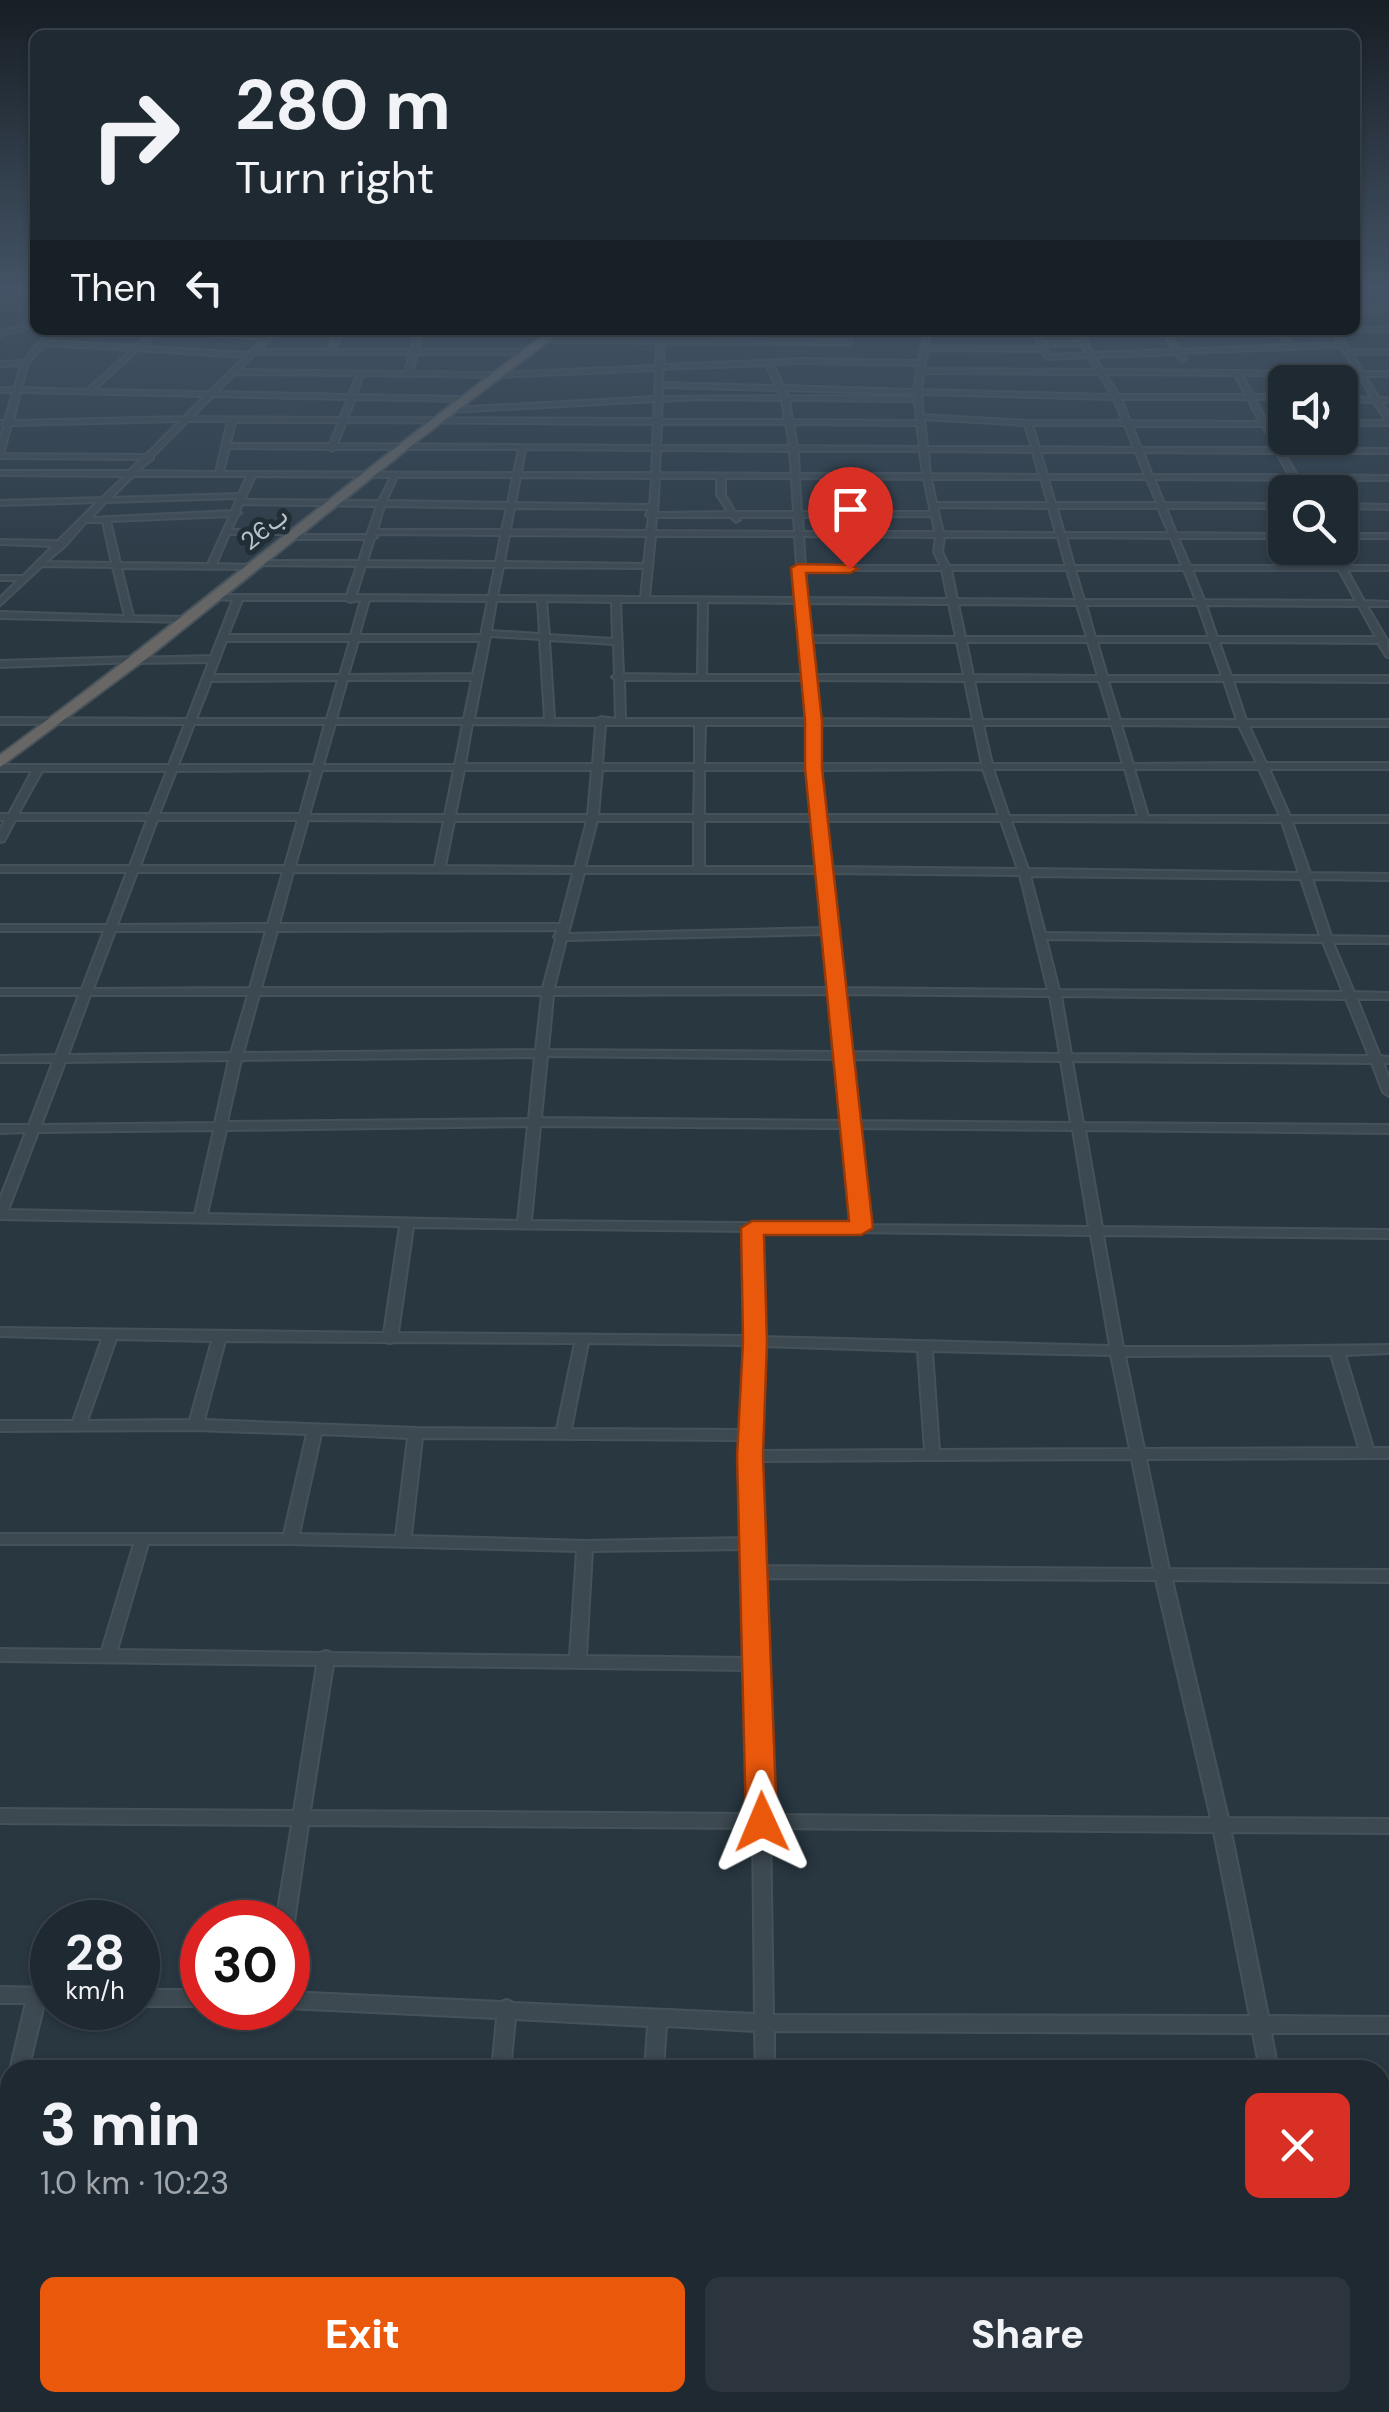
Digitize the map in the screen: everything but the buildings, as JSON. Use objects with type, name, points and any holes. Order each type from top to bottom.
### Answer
[{"type":"highway","name":"26ب","points":[[0,765],[462,402]]},
{"type":"street","points":[[0,603],[204,402]]},
{"type":"street","points":[[332,449],[350,402]]},
{"type":"street","points":[[450,410],[626,402]]},
{"type":"street","points":[[645,601],[658,402]]},
{"type":"street","points":[[785,402],[794,451],[798,568],[813,721],[813,768],[835,990],[846,1054],[861,1228]]},
{"type":"street","points":[[919,402],[927,476],[940,536],[938,552],[946,568],[988,770],[1024,872],[1055,994],[1117,1350],[1163,1576],[1221,1823],[1267,2060]]},
{"type":"street","points":[[1015,402],[1015,422]]},
{"type":"street","points":[[1058,402],[1062,423]]},
{"type":"street","points":[[1118,402],[1202,603],[1242,721],[1286,818],[1327,940],[1389,1092]]},
{"type":"street","points":[[1254,402],[1267,424]]},
{"type":"street","points":[[150,457],[0,453],[4,423],[232,420],[656,424],[920,420],[1267,424]]},
{"type":"street","points":[[219,474],[232,420]]},
{"type":"street","points":[[1358,422],[1389,421]]},
{"type":"street","points":[[571,447],[572,422]]},
{"type":"street","points":[[1028,423],[1144,818]]},
{"type":"street","points":[[226,446],[1268,451]]},
{"type":"street","points":[[439,872],[522,450]]},
{"type":"street","points":[[1358,450],[1389,450]]},
{"type":"street","points":[[0,473],[1268,478]]},
{"type":"street","points":[[212,565],[252,474]]},
{"type":"street","points":[[350,600],[394,477]]},
{"type":"street","points":[[721,478],[722,495],[745,535]]},
{"type":"street","points":[[1358,478],[1389,478]]},
{"type":"street","points":[[0,503],[243,499],[733,516],[1052,506],[1268,506]]},
{"type":"street","points":[[1358,506],[1389,507]]},
{"type":"street","points":[[88,520],[237,513]]},
{"type":"street","points":[[106,520],[128,617]]},
{"type":"street","points":[[228,532],[1268,536]]},
{"type":"street","points":[[1358,536],[1389,536]]},
{"type":"street","points":[[0,542],[62,544]]},
{"type":"street","points":[[42,564],[647,566]]},
{"type":"street","points":[[1340,565],[1389,654]]},
{"type":"street","points":[[798,568],[1389,568]]},
{"type":"street","points":[[0,578],[25,578]]},
{"type":"street","points":[[214,597],[954,605],[1389,604]]},
{"type":"street","points":[[238,598],[0,1214],[524,1225],[1389,1234]]},
{"type":"street","points":[[200,1219],[236,1056],[365,600]]},
{"type":"street","points":[[542,601],[550,720]]},
{"type":"street","points":[[616,601],[616,677],[621,721]]},
{"type":"street","points":[[702,676],[703,601]]},
{"type":"street","points":[[0,614],[185,620]]},
{"type":"street","points":[[221,638],[487,636],[615,642]]},
{"type":"street","points":[[804,639],[1383,640]]},
{"type":"street","points":[[0,664],[212,659]]},
{"type":"street","points":[[206,678],[476,677]]},
{"type":"street","points":[[616,677],[1389,679]]},
{"type":"street","points":[[0,720],[1389,723]]},
{"type":"street","points":[[524,1225],[548,990],[593,817],[602,720]]},
{"type":"street","points":[[699,871],[696,816],[700,722]]},
{"type":"street","points":[[0,765],[988,770],[1389,766]]},
{"type":"street","points":[[0,838],[5,817],[39,768]]},
{"type":"street","points":[[5,817],[1389,819]]},
{"type":"street","points":[[0,870],[823,870],[1389,876]]},
{"type":"street","points":[[0,928],[830,932]]},
{"type":"street","points":[[1040,936],[1389,940]]},
{"type":"street","points":[[0,992],[835,990],[1389,996]]},
{"type":"street","points":[[0,1059],[846,1054],[1389,1060]]},
{"type":"street","points":[[0,1129],[536,1122],[1389,1129]]},
{"type":"street","points":[[390,1339],[407,1221]]},
{"type":"street","points":[[752,1228],[755,1342],[750,1456],[759,1664],[765,2060]]},
{"type":"street","points":[[0,1332],[219,1338],[755,1342],[924,1348],[1389,1349]]},
{"type":"street","points":[[78,1427],[110,1336]]},
{"type":"street","points":[[196,1425],[219,1338]]},
{"type":"street","points":[[563,1434],[582,1340]]},
{"type":"street","points":[[924,1348],[932,1456]]},
{"type":"street","points":[[1337,1351],[1368,1454]]},
{"type":"street","points":[[0,1426],[196,1425],[416,1433],[752,1436]]},
{"type":"street","points":[[290,1539],[316,1430]]},
{"type":"street","points":[[403,1541],[416,1433]]},
{"type":"street","points":[[750,1456],[1389,1453]]},
{"type":"street","points":[[0,1539],[290,1539],[585,1546],[754,1543]]},
{"type":"street","points":[[108,1654],[142,1541]]},
{"type":"street","points":[[578,1660],[585,1546]]},
{"type":"street","points":[[755,1572],[1389,1576]]},
{"type":"street","points":[[0,1655],[759,1664]]},
{"type":"street","points":[[288,1900],[326,1657]]},
{"type":"street","points":[[0,1816],[1389,1826]]},
{"type":"street","points":[[0,1995],[30,1996]]},
{"type":"street","points":[[310,2001],[764,2024],[1389,2024]]},
{"type":"street","points":[[503,2060],[508,2008]]},
{"type":"street","points":[[655,2060],[658,2017]]},
{"type":"street","points":[[23,2060],[33,2030]]},
{"type":"route","points":[[762,1822],[750,1456],[755,1342],[752,1228],[861,1228],[846,1054],[835,990],[813,768],[813,721],[798,568],[850,569]]}]
